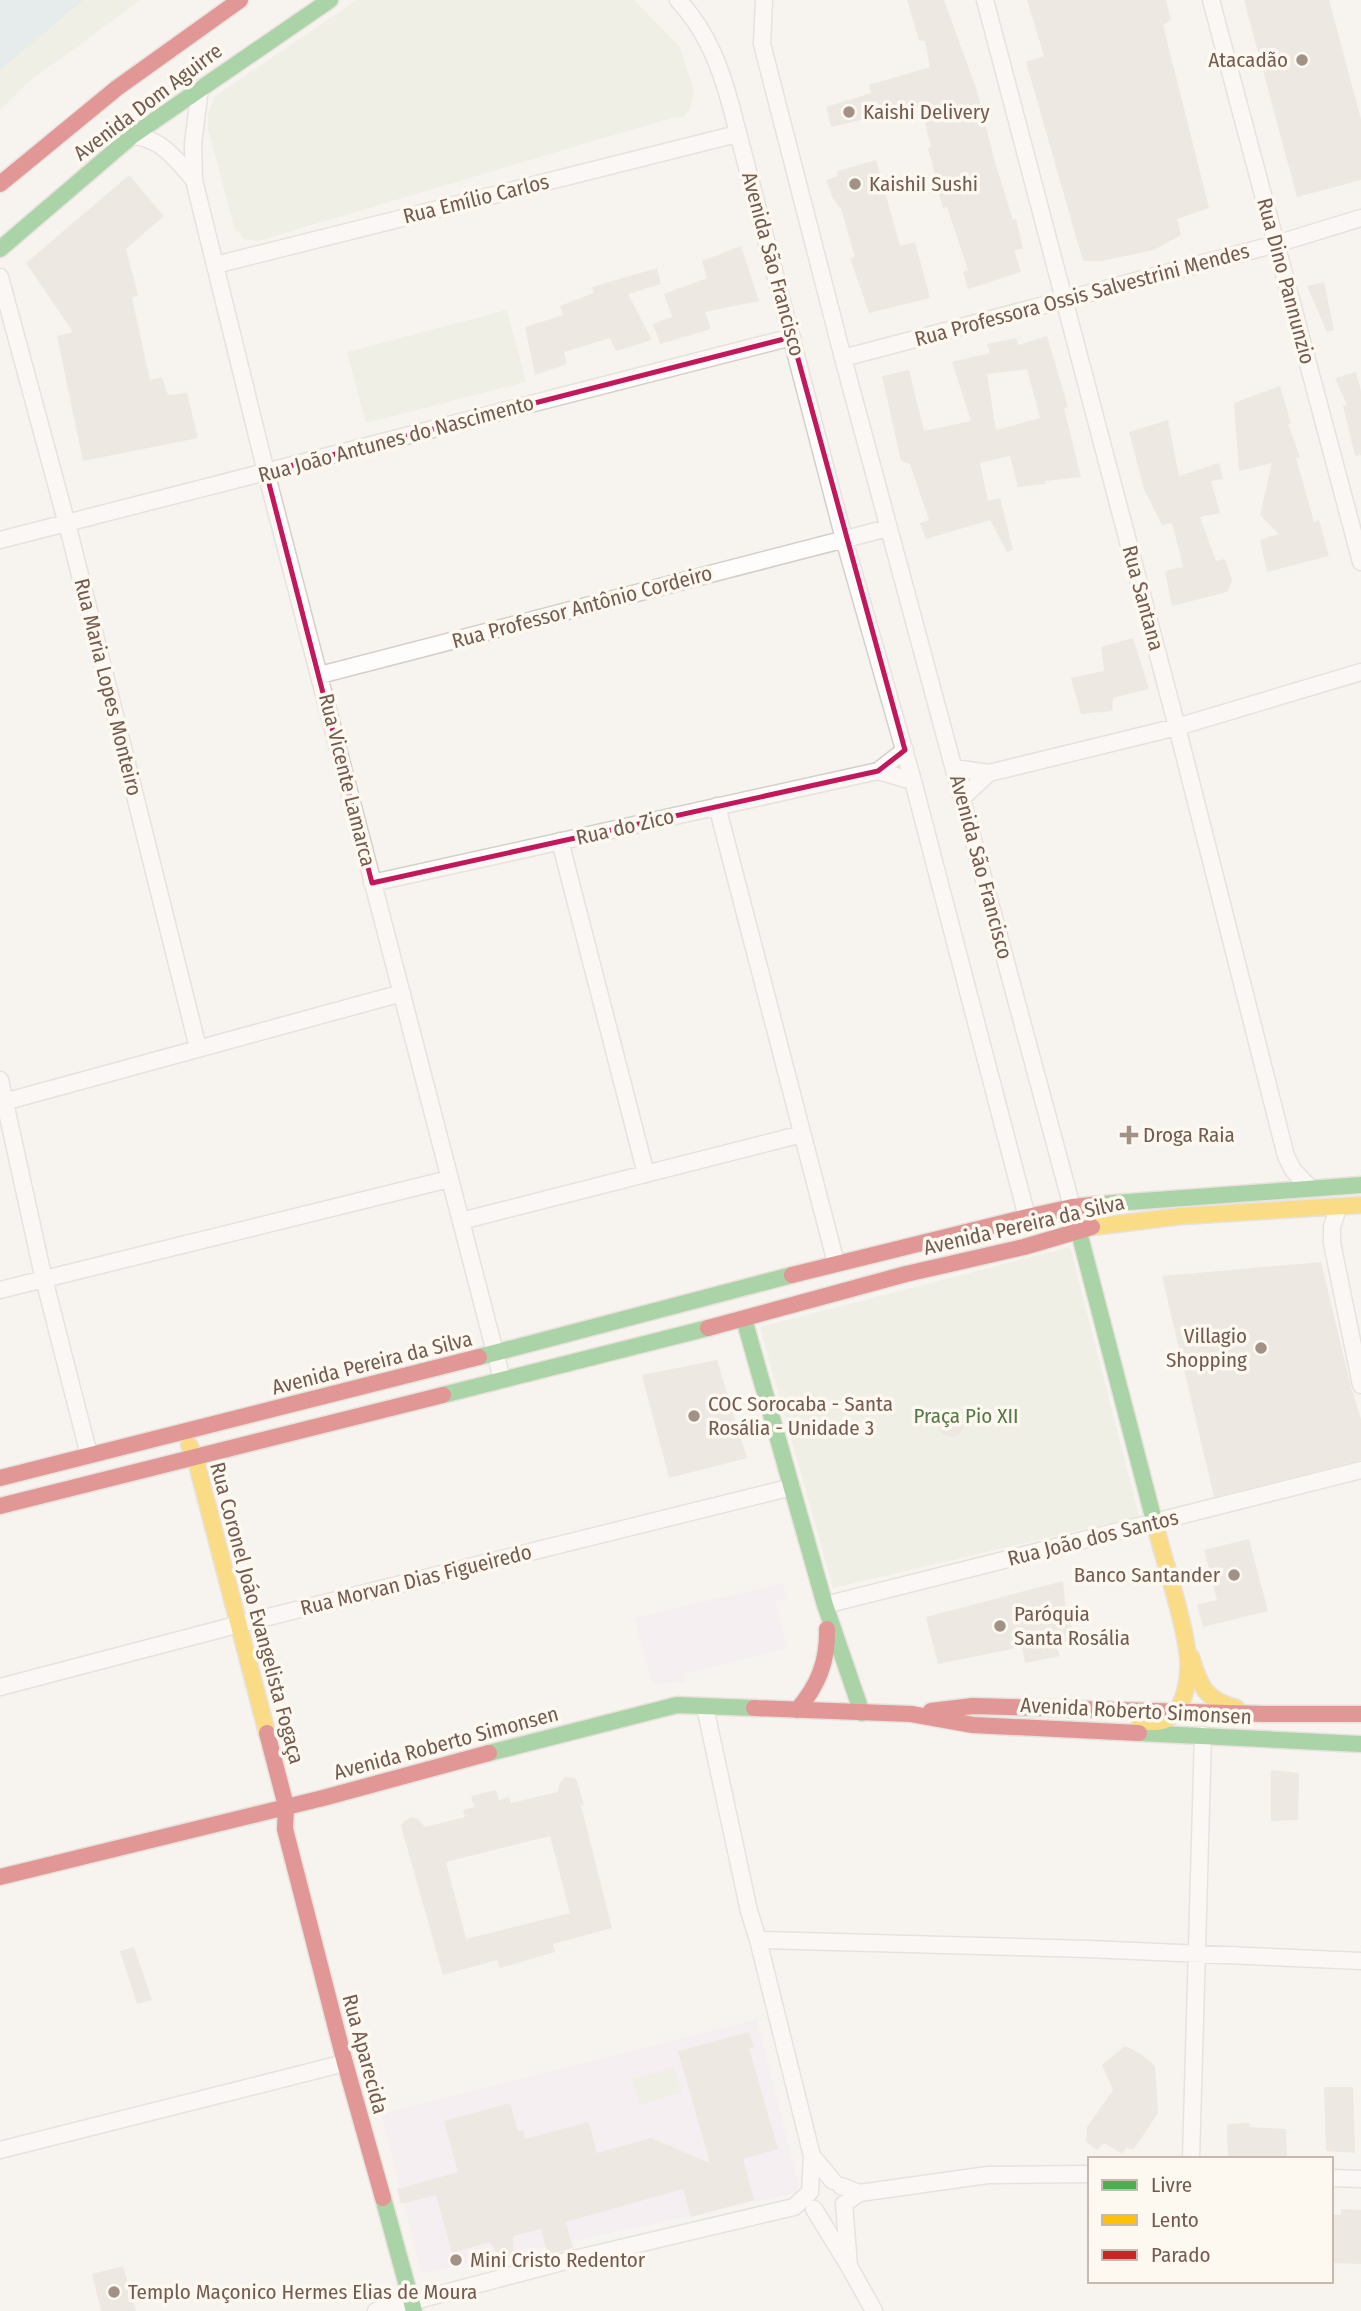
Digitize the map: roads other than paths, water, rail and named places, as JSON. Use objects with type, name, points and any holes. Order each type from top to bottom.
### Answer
[{"type":"main road","name":"Avenida Dom Aguirre","points":[[0,184],[97,103],[184,37],[240,0]]},
{"type":"main road","name":"Avenida Dom Aguirre","points":[[0,249],[132,136],[201,86],[330,0]]},
{"type":"main road","name":"Avenida Pereira da Silva","points":[[0,1478],[495,1353],[836,1263],[1072,1207],[1361,1185]]},
{"type":"main road","name":"Avenida Pereira da Silva","points":[[0,1506],[744,1319],[906,1274],[1080,1232],[1101,1224],[1121,1220],[1361,1205]]},
{"type":"main road","points":[[1072,1207],[1188,1651],[1204,1692],[1213,1701],[1265,1714]]},
{"type":"main road","points":[[754,1285],[744,1319],[825,1605],[862,1713]]},
{"type":"main road","name":"Rua Coronel Joáo Evangelista Fogaça","points":[[183,1433],[195,1457],[286,1806]]},
{"type":"main road","points":[[797,1710],[811,1695],[828,1656],[825,1605]]},
{"type":"main road","points":[[989,1726],[1041,1718],[1157,1722],[1170,1718],[1184,1693],[1188,1651]]},
{"type":"main road","name":"Avenida Roberto Simonsen","points":[[0,1877],[677,1705],[911,1714],[973,1706],[1361,1714]]},
{"type":"main road","name":"Avenida Roberto Simonsen","points":[[911,1714],[973,1725],[1361,1744]]},
{"type":"main road","points":[[1203,1735],[1204,1729],[1210,1723],[1265,1714]]},
{"type":"main road","points":[[1332,1741],[1361,1737]]},
{"type":"main road","name":"Rua Aparecida","points":[[286,1806],[285,1829],[345,2063],[413,2307]]},
{"type":"street","name":"Avenida São Francisco","points":[[678,0],[691,13],[709,41],[722,72],[844,538],[905,750],[1027,1217]]},
{"type":"street","name":"Avenida São Francisco","points":[[764,0],[762,44],[888,528],[1072,1207]]},
{"type":"street","name":"Rua Santana","points":[[985,0],[1177,727],[1286,1156],[1293,1170],[1311,1189]]},
{"type":"street","name":"Rua Dino Pannunzio","points":[[1211,0],[1361,562]]},
{"type":"street","name":"Rua Vicente Lamarca","points":[[201,86],[192,144],[194,180],[266,472],[502,1379]]},
{"type":"street","name":"Rua Emílio Carlos","points":[[215,265],[737,134]]},
{"type":"street","name":"Rua Vicente Lamarca","points":[[132,136],[139,136],[160,145],[194,180]]},
{"type":"street","name":"Rua Professora Ossis Salvestrini Mendes","points":[[843,358],[1276,244],[1361,218]]},
{"type":"street","name":"Rua Maria Lopes Monteiro","points":[[0,278],[6,323],[66,524],[198,1048]]},
{"type":"street","name":"Rua João Antunes do Nascimento","points":[[0,540],[792,337]]},
{"type":"street","points":[[844,538],[888,528]]},
{"type":"street","name":"Rua Professor Antônio Cordeiro","points":[[320,675],[844,538]]},
{"type":"street","points":[[954,768],[989,773],[1177,727],[1361,672]]},
{"type":"street","name":"Rua do Zico","points":[[372,883],[878,771],[905,750]]},
{"type":"street","name":"Rua do Zico","points":[[878,771],[913,781]]},
{"type":"street","points":[[962,798],[989,773]]},
{"type":"street","points":[[717,806],[836,1263]]},
{"type":"street","points":[[560,841],[646,1174]]},
{"type":"street","points":[[3,1102],[402,993]]},
{"type":"street","points":[[0,1080],[44,1279],[89,1455]]},
{"type":"street","points":[[461,1221],[802,1134]]},
{"type":"street","points":[[0,1290],[449,1179]]},
{"type":"street","points":[[1339,1208],[1332,1227],[1332,1243],[1361,1385]]},
{"type":"street","name":"Rua João dos Santos","points":[[825,1605],[1361,1470]]},
{"type":"street","name":"Rua Morvan Dias Figueiredo","points":[[0,1687],[240,1624],[792,1487]]},
{"type":"street","points":[[705,1707],[749,1911],[812,2156],[810,2201],[874,2311]]},
{"type":"street","points":[[1191,2157],[1203,1735]]},
{"type":"street","points":[[758,1940],[1089,1949],[1361,1961]]},
{"type":"street","points":[[0,2150],[345,2063]]},
{"type":"street","points":[[812,2156],[845,2195],[849,2266]]},
{"type":"street","points":[[814,2209],[830,2216],[839,2212],[844,2204],[859,2193],[988,2175],[1088,2174]]},
{"type":"street","points":[[1333,2178],[1361,2179]]},
{"type":"street","points":[[376,2311],[413,2307],[566,2261],[794,2207],[816,2184],[824,2180],[859,2193]]},
{"type":"place","name":"Atacadão","points":[[1302,60]]},
{"type":"place","name":"Kaishi Delivery","points":[[849,112]]},
{"type":"place","name":"KaishiI Sushi","points":[[855,184]]},
{"type":"place","name":"Droga Raia","points":[[1129,1135]]},
{"type":"place","name":"Villagio Shopping","points":[[1261,1348]]},
{"type":"place","name":"COC Sorocaba - Santa Rosália - Unidade 3","points":[[694,1416]]},
{"type":"place","name":"Banco Santander","points":[[1234,1575]]},
{"type":"place","name":"Paróquia Santa Rosália","points":[[1000,1626]]},
{"type":"place","name":"Mini Cristo Redentor","points":[[456,2260]]},
{"type":"place","name":"Templo Maçonico Hermes Elias de Moura","points":[[114,2292]]},
{"type":"park label","name":"Praça Pio XII","points":[[966,1416]]}]
